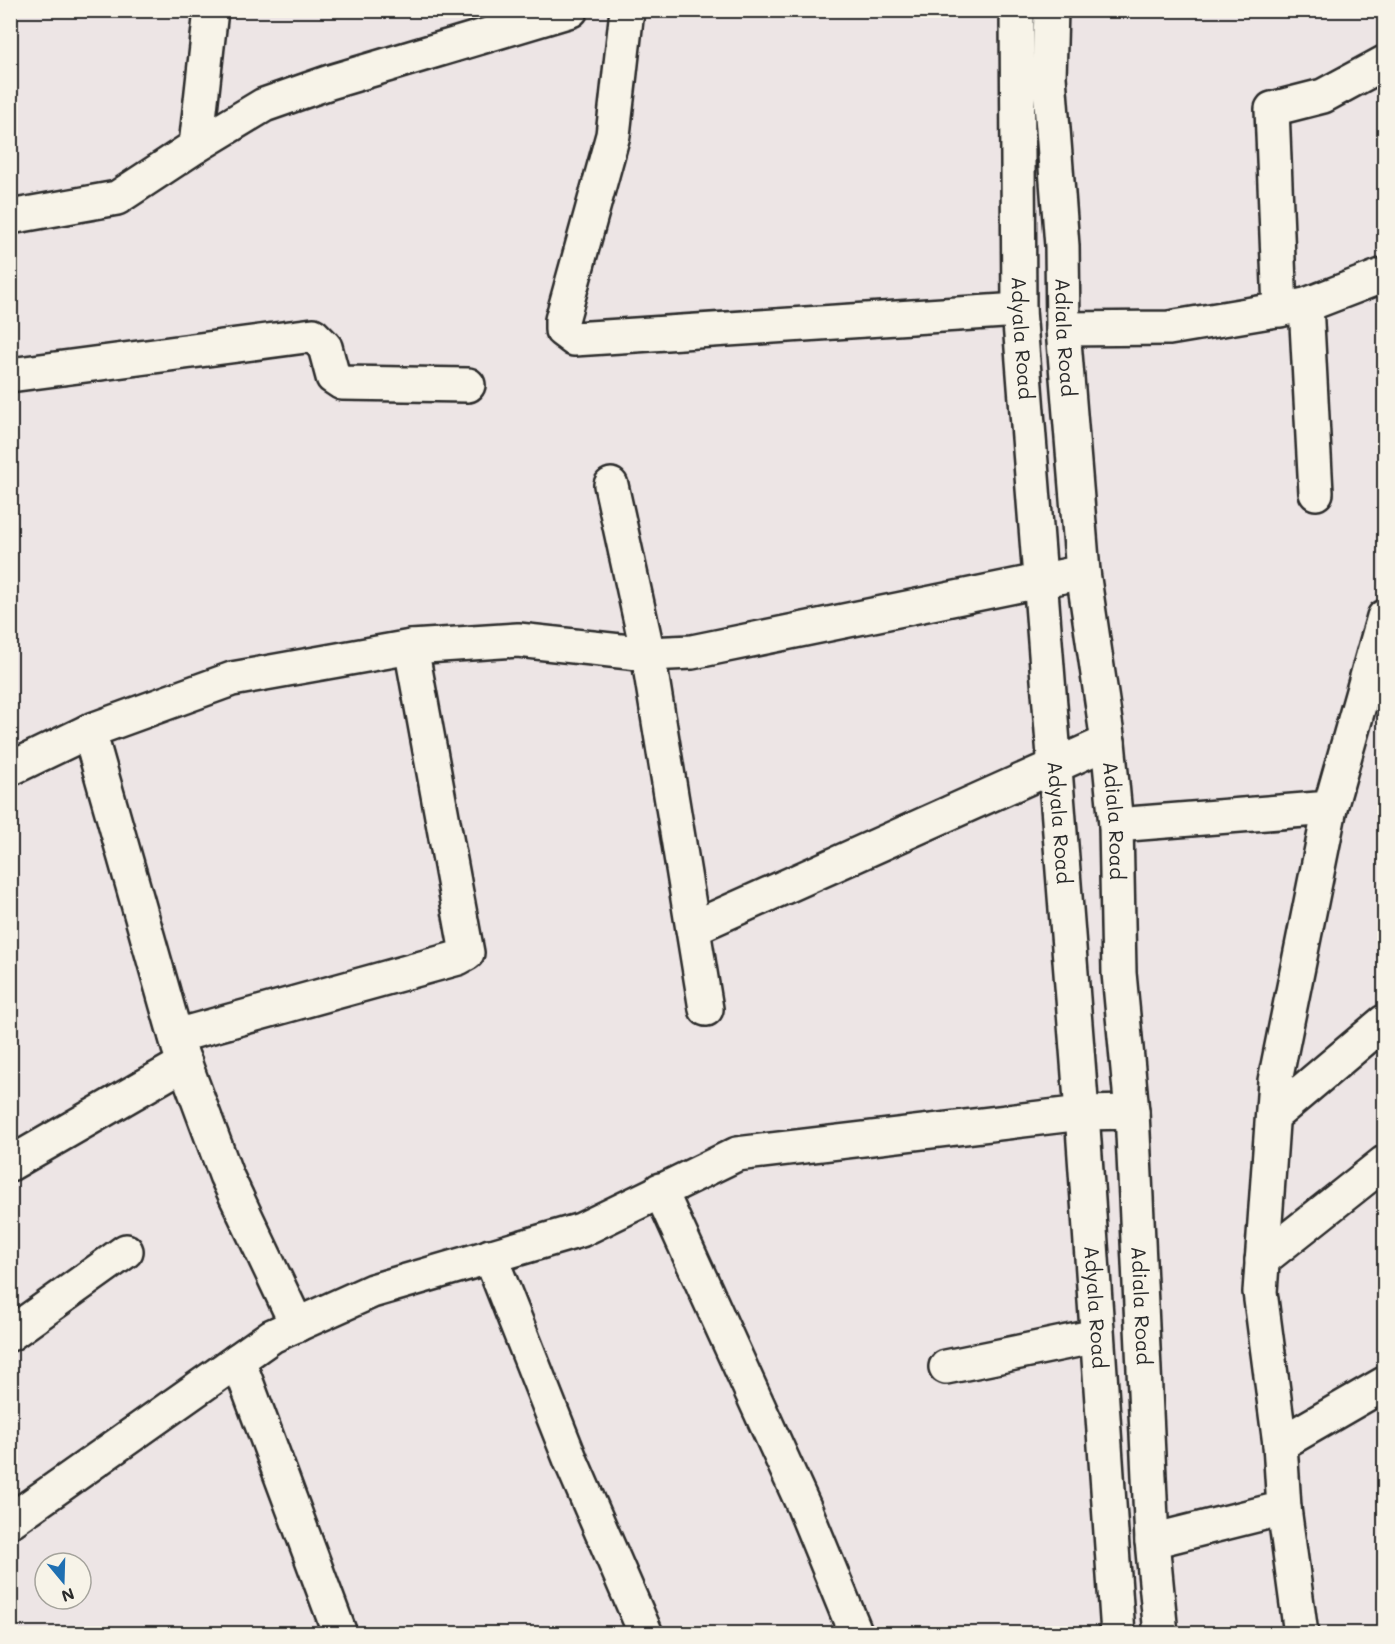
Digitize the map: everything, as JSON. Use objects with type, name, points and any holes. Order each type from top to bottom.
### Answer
[{"type":"street","points":[[196,146],[211,10]]},
{"type":"street","points":[[10,217],[117,198],[264,105],[523,17],[571,10]]},
{"type":"street","points":[[627,10],[613,135],[562,320],[562,330],[574,339],[1019,310]]},
{"type":"street","name":"Adyala Road","points":[[1017,10],[1019,310],[1056,765],[1118,1634]]},
{"type":"street","name":"Adiala Road","points":[[1051,10],[1049,77],[1062,246],[1063,329],[1083,572],[1108,742],[1116,825],[1119,973],[1132,1112],[1152,1541],[1161,1634]]},
{"type":"street","points":[[1316,493],[1272,109],[1323,96],[1384,63]]},
{"type":"street","points":[[1063,329],[1169,327],[1293,307],[1384,275]]},
{"type":"street","points":[[10,375],[313,335],[325,347],[333,377],[342,383],[468,385]]},
{"type":"street","points":[[611,485],[648,654],[706,1009]]},
{"type":"street","points":[[12,765],[89,731],[232,679],[411,647],[518,640],[648,654],[692,652],[1083,572]]},
{"type":"street","points":[[1301,1634],[1284,1508],[1280,1444],[1260,1292],[1275,1081],[1330,808],[1384,617]]},
{"type":"street","points":[[10,1164],[181,1050],[458,958],[467,953],[411,647]]},
{"type":"street","points":[[89,731],[181,1050],[226,1175],[297,1324]]},
{"type":"street","points":[[693,928],[1108,742]]},
{"type":"street","points":[[1116,825],[1330,808]]},
{"type":"street","points":[[1273,1116],[1384,1022]]},
{"type":"street","points":[[10,1521],[272,1336],[372,1291],[580,1230],[737,1154],[1082,1113],[1132,1112]]},
{"type":"street","points":[[1262,1260],[1384,1163]]},
{"type":"street","points":[[660,1190],[804,1507],[856,1634]]},
{"type":"street","points":[[10,1334],[126,1251]]},
{"type":"street","points":[[490,1256],[572,1461],[646,1634]]},
{"type":"street","points":[[946,1367],[1097,1336]]},
{"type":"street","points":[[238,1360],[340,1634]]},
{"type":"street","points":[[1280,1444],[1384,1384]]},
{"type":"street","points":[[1152,1541],[1284,1508]]}]
